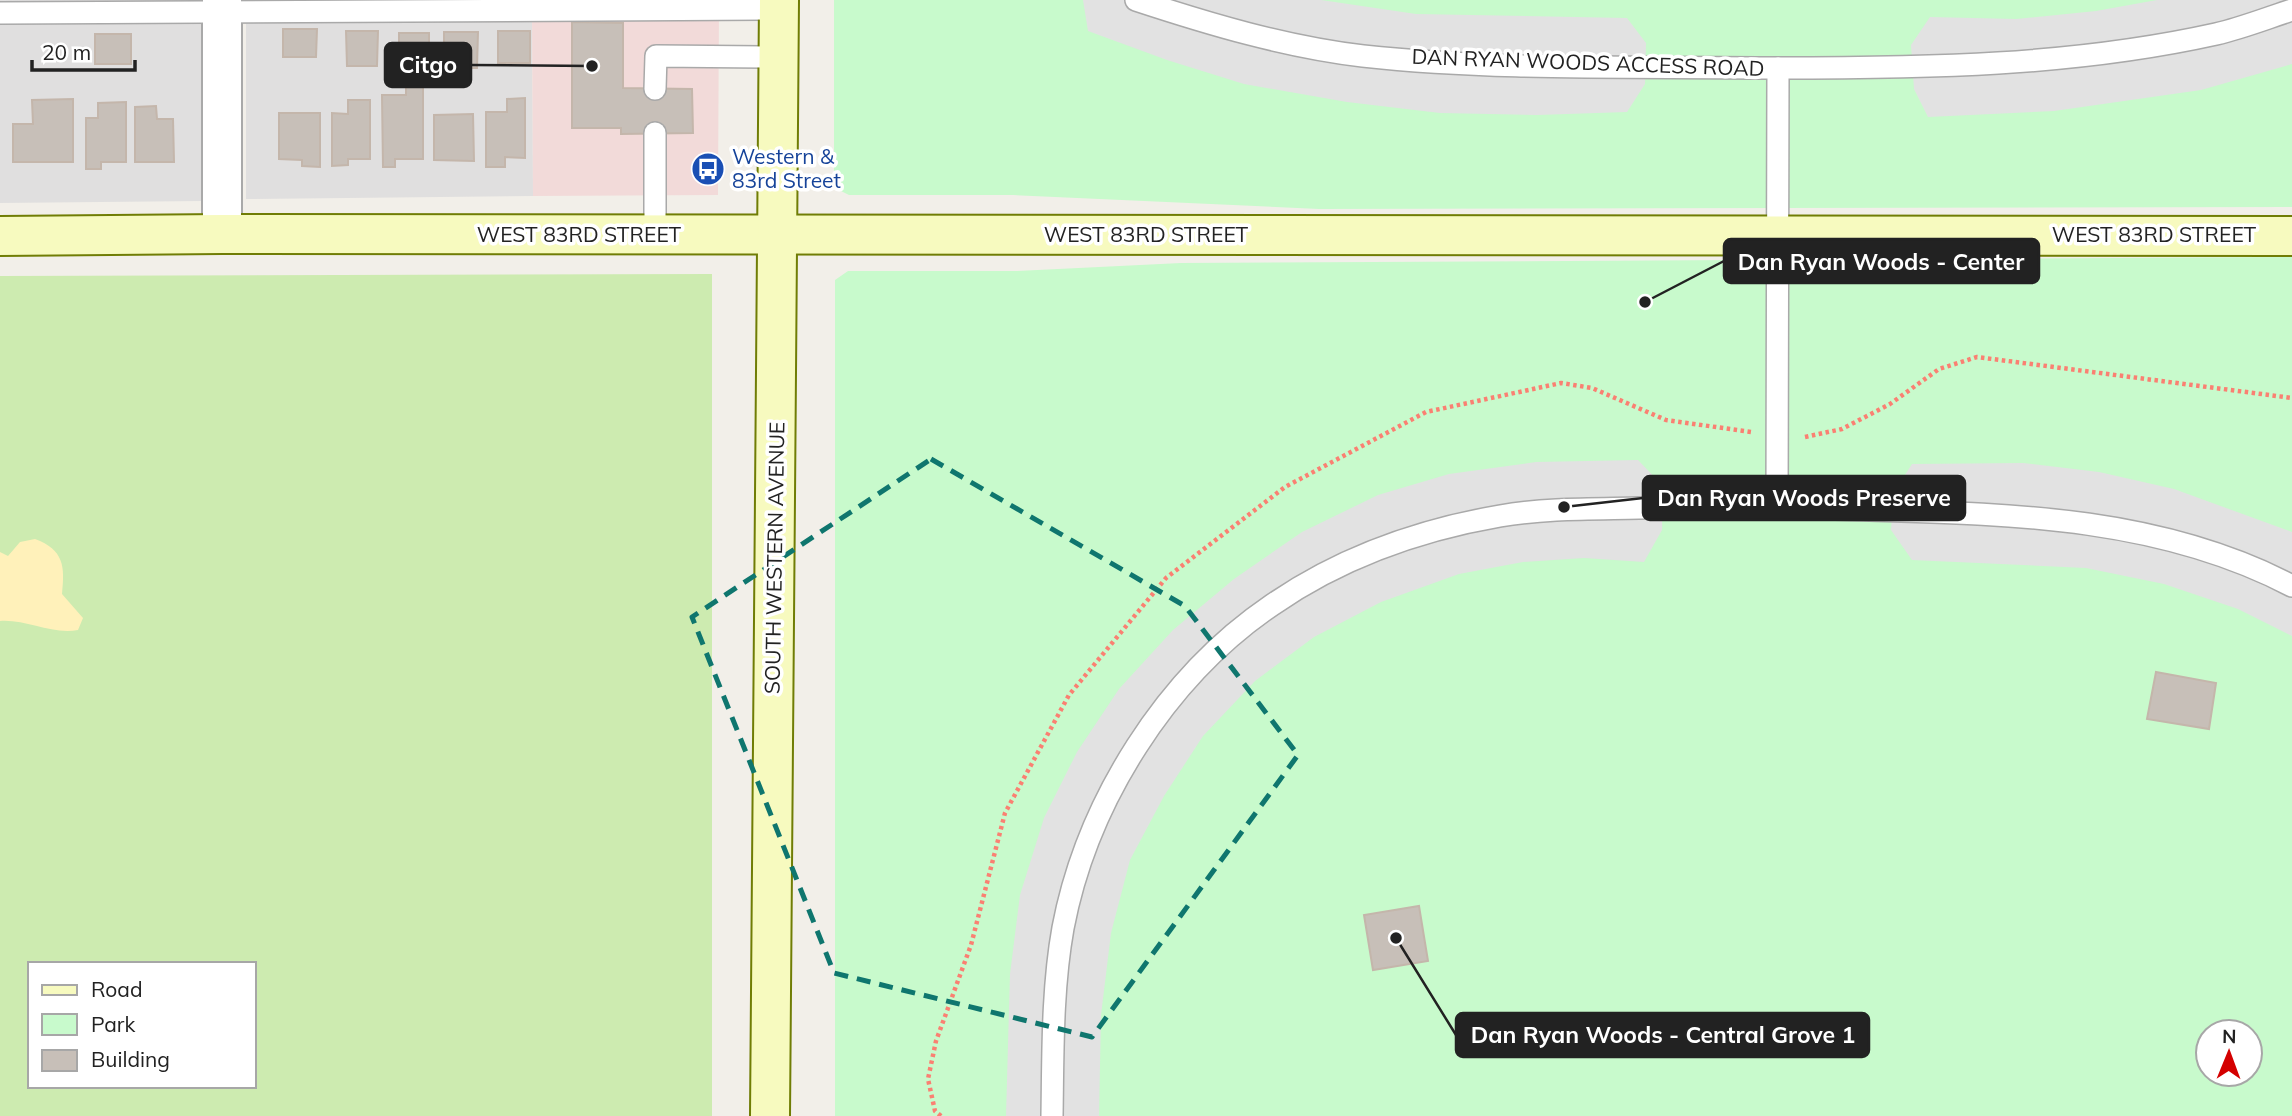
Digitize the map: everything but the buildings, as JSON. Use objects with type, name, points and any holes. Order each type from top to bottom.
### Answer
[{"type":"street","name":"SOUTH WESTERN AVENUE","points":[[770,1116],[779,4]]},
{"type":"street","points":[[222,6],[222,234]]},
{"type":"street","name":"WEST 83RD STREET","points":[[0,236],[2292,236]]},
{"type":"lane","name":"DAN RYAN WOODS ACCESS ROAD","points":[[1136,0],[1227,29],[1361,56],[1530,66],[1777,68],[1777,507]]},
{"type":"lane","points":[[0,13],[222,6],[779,4]]},
{"type":"lane","points":[[1777,68],[1934,68],[2075,58],[2217,34],[2292,10]]},
{"type":"lane","points":[[655,89],[656,56],[779,57]]},
{"type":"lane","points":[[655,133],[655,235]]},
{"type":"lane","points":[[1052,1116],[1055,1005],[1063,927],[1085,851],[1116,780],[1157,716],[1209,657],[1271,605],[1340,566],[1421,533],[1503,515],[1573,509],[1777,507],[1985,513],[2088,522],[2180,542],[2262,570],[2292,586]]},
{"type":"path","points":[[941,1116],[935,1111],[928,1079],[936,1041],[971,945],[1005,813],[1069,695],[1166,578],[1285,487],[1426,412],[1561,383],[1592,387],[1666,420],[1803,438],[1842,429],[1890,404],[1938,369],[1977,357],[2292,398]]},
{"type":"highlighted area","points":[[931,459],[1185,606],[1298,755],[1092,1037],[834,973],[692,617]]},
{"type":"shaded area","points":[[0,0],[201,0],[202,201],[0,203]]},
{"type":"shaded area","points":[[246,0],[488,0],[532,10],[533,196],[246,199]]},
{"type":"shaded area","points":[[719,0],[718,195],[533,196],[532,11]]},
{"type":"shaded area","points":[[1083,0],[1321,0],[1416,14],[1627,18],[1646,43],[1645,84],[1627,112],[1537,115],[1440,113],[1347,102],[1244,84],[1088,31]]},
{"type":"shaded area","points":[[2157,0],[2292,0],[2292,64],[2201,90],[2054,111],[1928,117],[1914,89],[1911,45],[1930,17],[2016,19],[2096,11]]},
{"type":"shaded area","points":[[1638,460],[1663,486],[1662,530],[1644,562],[1584,558],[1523,562],[1459,574],[1381,602],[1314,637],[1255,681],[1203,736],[1164,796],[1130,860],[1111,933],[1101,1015],[1099,1116],[1006,1116],[1010,974],[1020,895],[1044,818],[1077,752],[1119,689],[1173,630],[1234,579],[1302,532],[1378,495],[1449,474],[1536,462]]},
{"type":"shaded area","points":[[2023,463],[2099,472],[2174,489],[2292,532],[2292,636],[2238,609],[2164,584],[2086,568],[1912,560],[1891,530],[1894,492],[1912,464]]},
{"type":"green space","points":[[834,0],[2292,0],[2292,207],[1319,209],[1013,195],[849,195],[837,189],[834,182]]},
{"type":"green space","points":[[2292,257],[2292,1116],[835,1116],[835,280],[848,271],[1017,271],[1181,263]]},
{"type":"green space","points":[[712,274],[712,1116],[0,1116],[0,276]]},
{"type":"sand","points":[[35,539],[52,548],[61,560],[62,594],[83,618],[78,630],[58,630],[0,621],[0,552],[8,556],[20,542]]},
{"type":"place","name":"Citgo","points":[[592,66]]},
{"type":"place","name":"Western & 83rd Street","points":[[708,169]]},
{"type":"place","name":"Dan Ryan Woods - Center","points":[[1645,302]]},
{"type":"place","name":"Dan Ryan Woods Preserve","points":[[1564,507]]},
{"type":"place","name":"Dan Ryan Woods - Central Grove 1","points":[[1396,938]]}]
